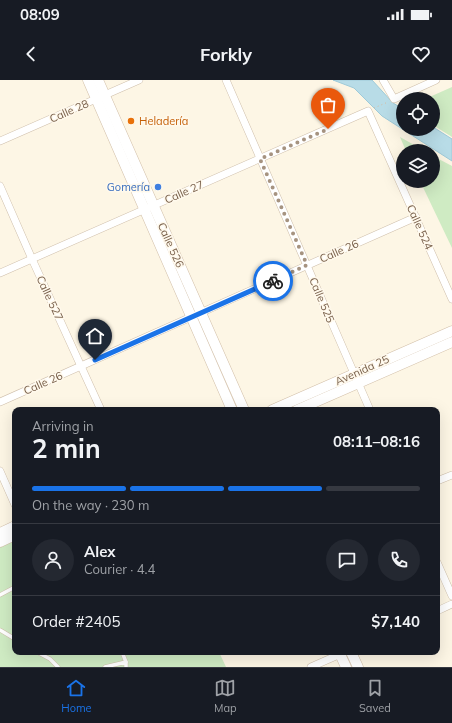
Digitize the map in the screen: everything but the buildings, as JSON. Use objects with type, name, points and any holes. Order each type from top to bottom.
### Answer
[{"type":"main road","name":"Calle 526","points":[[88,80],[101,97]]},
{"type":"main road","name":"Calle 526","points":[[98,80],[101,97],[196,315],[231,407]]},
{"type":"main road","name":"Calle 526","points":[[196,315],[242,407]]},
{"type":"main road","name":"Avenida 25","points":[[303,407],[356,378],[452,331]]},
{"type":"main road","name":"Avenida 25","points":[[280,407],[452,342]]},
{"type":"main road","points":[[0,533],[12,527]]},
{"type":"main road","points":[[0,542],[12,537]]},
{"type":"main road","points":[[343,655],[346,667]]},
{"type":"main road","points":[[352,655],[358,667]]},
{"type":"street","name":"Calle 28","points":[[0,141],[138,80]]},
{"type":"street","name":"Calle 525","points":[[226,80],[369,407]]},
{"type":"street","points":[[383,80],[393,99],[436,80]]},
{"type":"street","name":"Calle 27","points":[[0,273],[370,110]]},
{"type":"street","name":"Calle 524","points":[[370,110],[452,299]]},
{"type":"street","name":"Calle 527","points":[[0,186],[100,407]]},
{"type":"street","name":"Calle 26","points":[[0,402],[416,217]]},
{"type":"street","points":[[0,471],[12,498]]},
{"type":"street","points":[[440,480],[452,475]]},
{"type":"street","points":[[440,569],[452,596]]},
{"type":"street","points":[[440,610],[452,604]]},
{"type":"street","points":[[311,667],[338,655]]},
{"type":"lane","points":[[0,595],[12,589]]},
{"type":"lane","points":[[0,630],[12,637]]},
{"type":"lane","points":[[42,655],[58,667]]},
{"type":"lane","points":[[123,655],[126,667]]},
{"type":"lane","points":[[105,667],[126,662]]},
{"type":"path","points":[[370,110],[393,99]]},
{"type":"green space","points":[[452,87],[452,137],[440,129],[440,92]]},
{"type":"green space","points":[[400,137],[412,144],[403,144]]},
{"type":"green space","points":[[440,160],[452,166],[452,248],[423,188],[440,188]]},
{"type":"green space","points":[[12,541],[12,655],[220,655],[226,667],[0,667],[0,546]]},
{"type":"water","points":[[333,80],[372,80],[396,105],[396,125],[382,116],[354,88]]},
{"type":"water","points":[[440,131],[452,139],[452,161],[440,153],[440,144],[426,144],[413,136],[440,136]]},
{"type":"way so far","points":[[273,281],[307,265],[260,159],[328,129]]},
{"type":"place","name":"Heladería","points":[[131,121]]},
{"type":"place","name":"Gomería","points":[[158,187]]},
{"type":"route","points":[[95,360],[273,281]]}]
